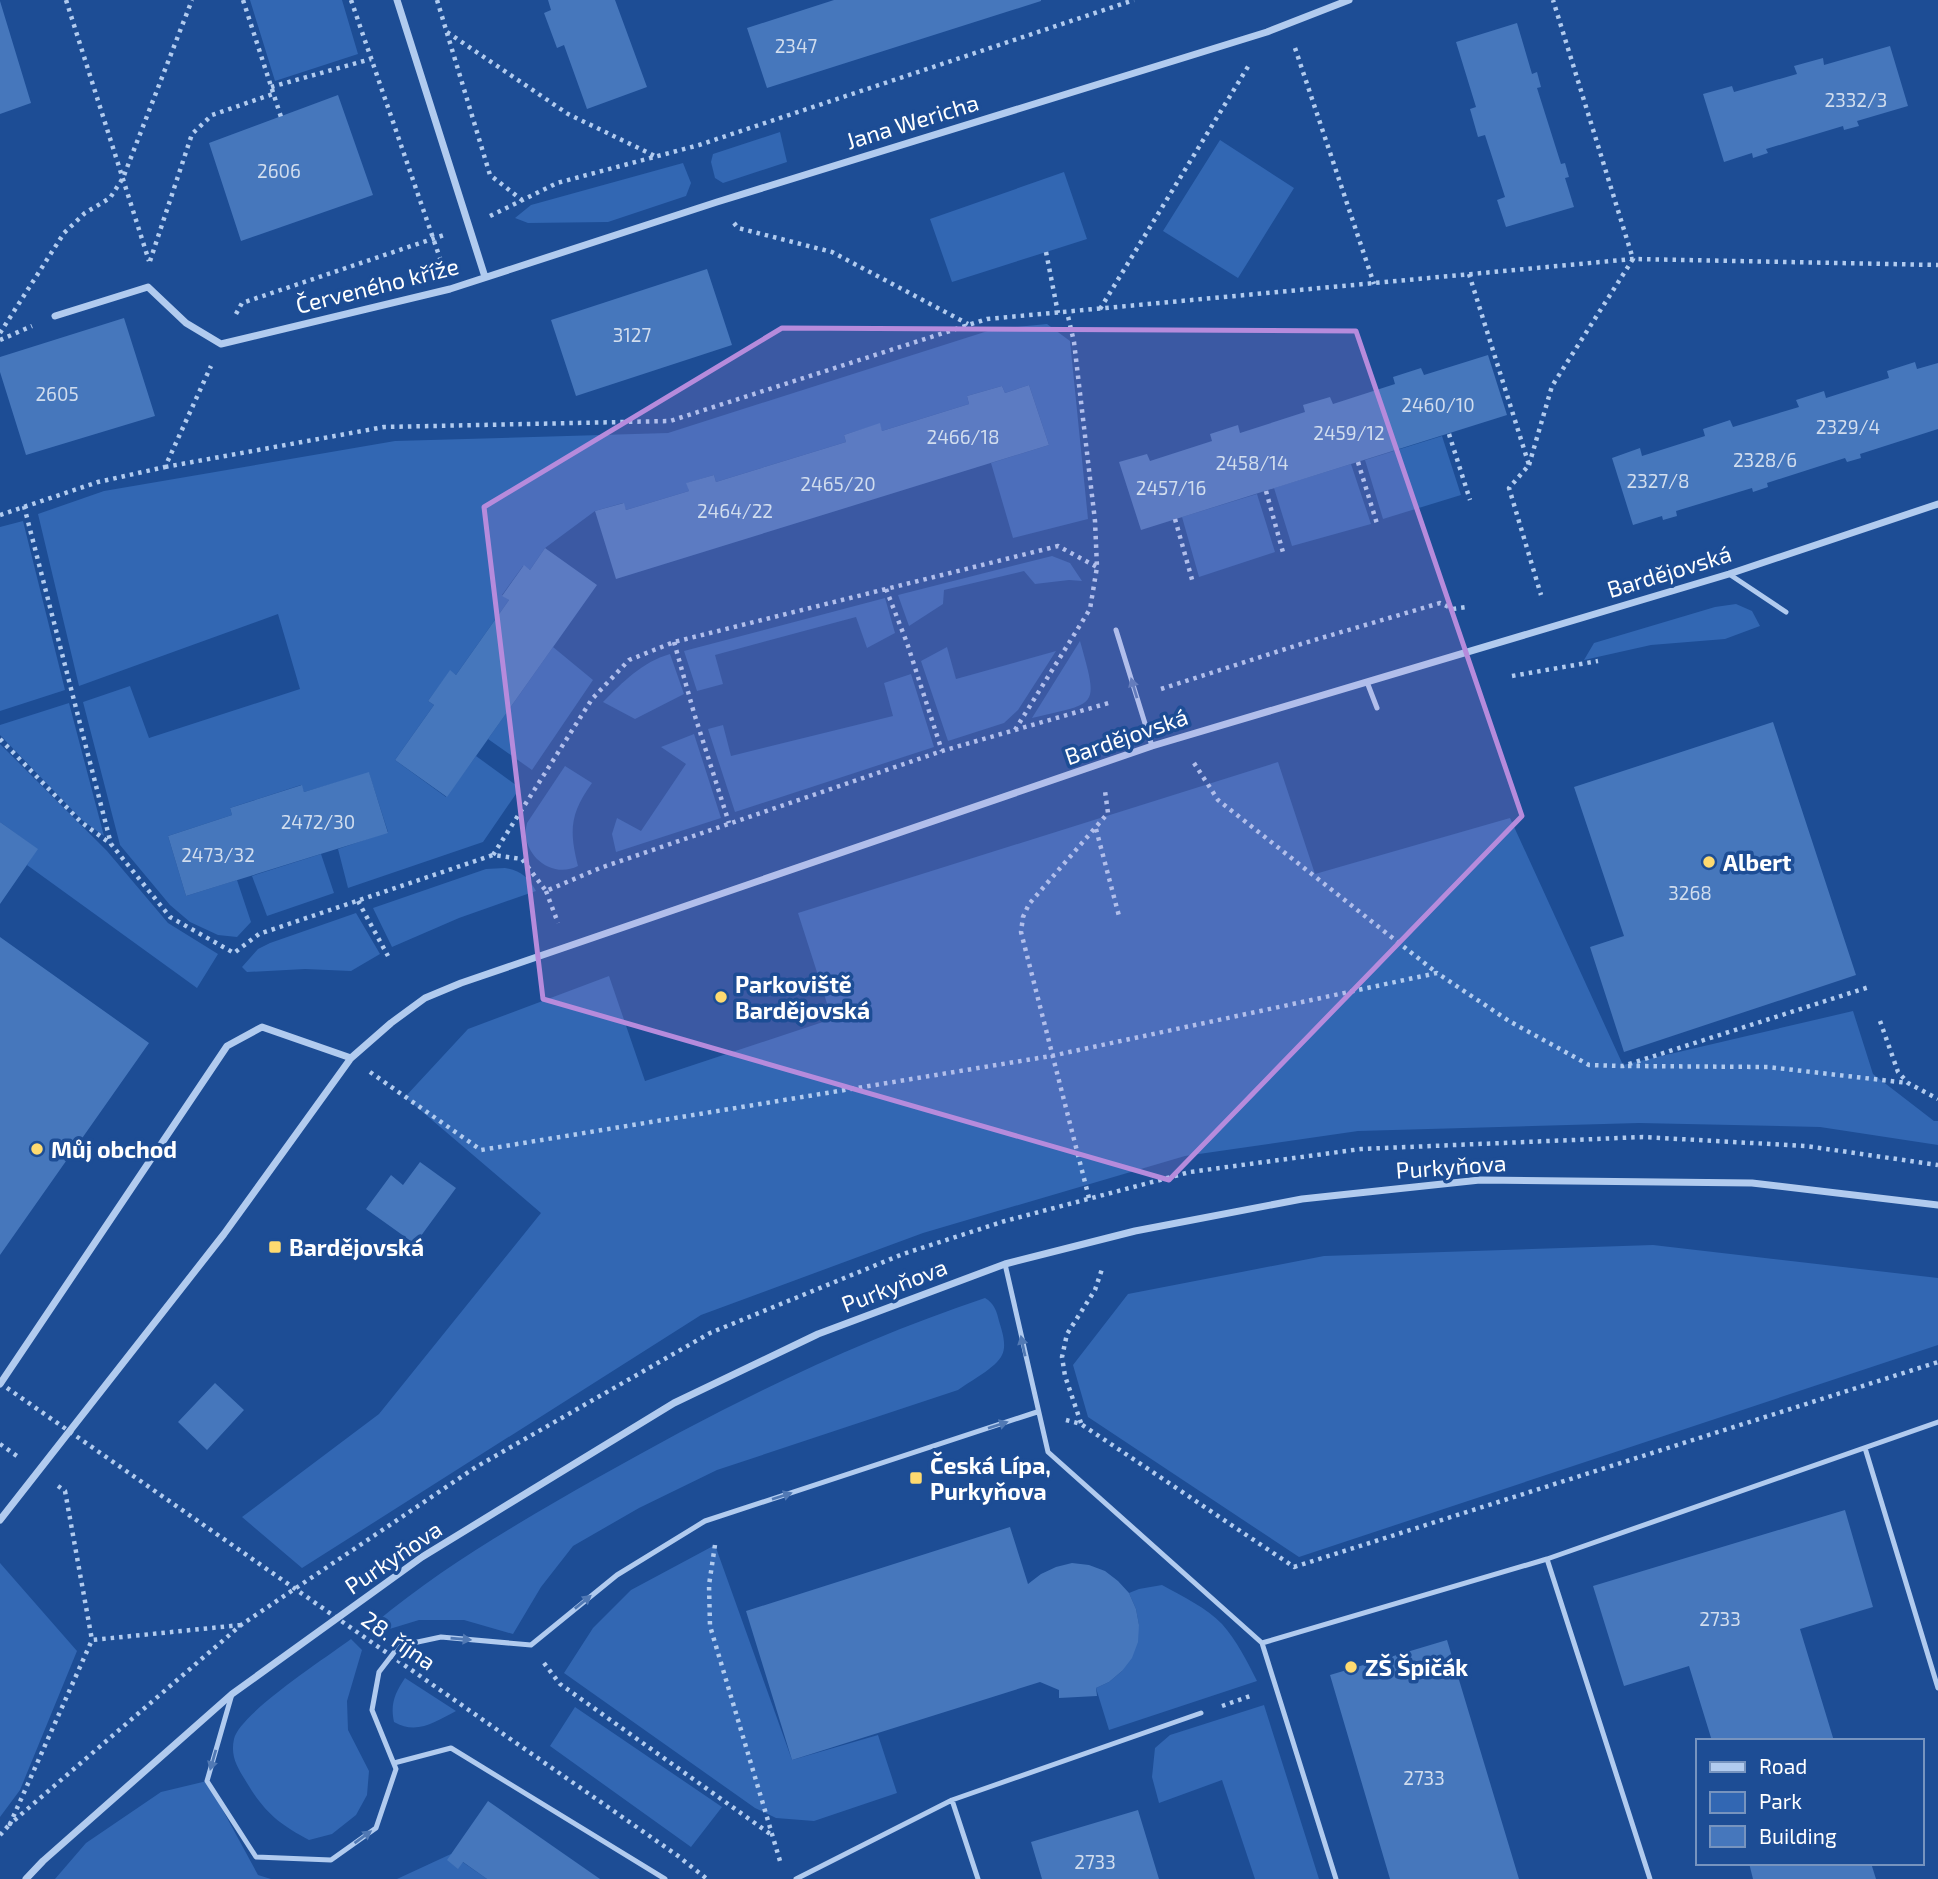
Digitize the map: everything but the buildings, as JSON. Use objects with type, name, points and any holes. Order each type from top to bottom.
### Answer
[{"type":"street","name":"Červeného kříže","points":[[221,344],[450,289],[485,277],[397,0]]},
{"type":"street","name":"Jana Wericha","points":[[485,277],[717,202],[1267,32],[1349,0]]},
{"type":"street","points":[[55,316],[148,287],[186,323],[221,344]]},
{"type":"street","name":"Bardějovská","points":[[0,1520],[224,1234],[351,1058],[391,1023],[425,999],[461,983],[1152,746],[1729,573],[1938,504]]},
{"type":"street","points":[[0,1384],[227,1046],[262,1027],[351,1058]]},
{"type":"street","name":"Purkyňova","points":[[26,1879],[232,1694],[422,1557],[674,1403],[818,1334],[1005,1264],[1122,1234],[1302,1199],[1480,1181],[1752,1183],[1938,1205]]},
{"type":"lane","points":[[1729,573],[1786,612]]},
{"type":"lane","points":[[1116,630],[1152,746]]},
{"type":"lane","points":[[1367,682],[1377,708]]},
{"type":"lane","points":[[1005,1264],[1048,1452],[1262,1643],[1336,1879]]},
{"type":"lane","points":[[232,1694],[207,1781],[256,1857],[331,1860],[376,1828],[396,1769],[372,1710],[379,1672],[399,1646],[442,1637],[531,1645],[617,1575],[705,1521],[1037,1412]]},
{"type":"lane","points":[[1262,1643],[1548,1559],[1938,1422]]},
{"type":"lane","points":[[1865,1448],[1938,1688]]},
{"type":"lane","points":[[1548,1559],[1650,1879]]},
{"type":"lane","points":[[796,1879],[952,1800],[1201,1713]]},
{"type":"lane","points":[[394,1763],[451,1748],[665,1879]]},
{"type":"lane","points":[[952,1800],[978,1879]]},
{"type":"path","points":[[66,0],[149,262],[191,134],[212,114],[273,94]]},
{"type":"path","points":[[0,333],[64,233],[85,213],[110,198],[123,178],[192,0]]},
{"type":"path","points":[[243,0],[281,117]]},
{"type":"path","points":[[351,0],[450,289]]},
{"type":"path","points":[[437,0],[490,175],[522,200]]},
{"type":"path","points":[[165,467],[242,303],[469,226],[557,183],[699,145],[1134,0]]},
{"type":"path","points":[[1541,595],[1509,488],[1529,465],[1552,386],[1633,259],[1553,0]]},
{"type":"path","points":[[1287,24],[1374,284]]},
{"type":"path","points":[[447,32],[568,114],[656,156]]},
{"type":"path","points":[[1100,309],[1240,81],[1267,32]]},
{"type":"path","points":[[271,87],[372,59]]},
{"type":"path","points":[[717,202],[738,228],[832,252],[969,324]]},
{"type":"path","points":[[1046,252],[1058,313]]},
{"type":"path","points":[[0,515],[98,482],[384,427],[670,421],[987,319],[1633,259],[1938,265]]},
{"type":"path","points":[[1469,274],[1529,465]]},
{"type":"path","points":[[1015,730],[1090,610],[1097,567],[1095,521],[1076,356],[1067,312]]},
{"type":"path","points":[[0,340],[55,316]]},
{"type":"path","points":[[1449,434],[1470,500]]},
{"type":"path","points":[[1358,462],[1378,527]]},
{"type":"path","points":[[1266,491],[1284,555]]},
{"type":"path","points":[[24,506],[111,844]]},
{"type":"path","points":[[1175,519],[1193,583]]},
{"type":"path","points":[[494,855],[592,699],[629,660],[674,642],[1058,546],[1097,567]]},
{"type":"path","points":[[886,589],[907,643],[942,751]]},
{"type":"path","points":[[1158,690],[1301,643],[1440,603],[1453,609],[1467,607]]},
{"type":"path","points":[[674,642],[729,823]]},
{"type":"path","points":[[1512,676],[1598,661]]},
{"type":"path","points":[[546,891],[600,868],[942,751],[1113,702]]},
{"type":"path","points":[[0,739],[81,822],[111,844],[170,917],[234,953],[259,934],[494,855],[522,859],[546,891],[558,924]]},
{"type":"path","points":[[1194,763],[1218,800],[1437,973],[1509,1021],[1589,1065],[1768,1067],[1908,1083]]},
{"type":"path","points":[[1089,1198],[1021,932],[1023,917],[1029,904],[1108,813],[1105,790]]},
{"type":"path","points":[[1096,828],[1119,916]]},
{"type":"path","points":[[358,901],[388,956]]},
{"type":"path","points":[[351,1058],[481,1150],[1051,1056],[1437,973]]},
{"type":"path","points":[[1623,1066],[1869,988]]},
{"type":"path","points":[[1880,1021],[1898,1072],[1908,1083],[1938,1099]]},
{"type":"path","points":[[1081,1423],[1065,1376],[1062,1357],[1067,1334],[1096,1290],[1104,1263]]},
{"type":"path","points":[[1037,1412],[1081,1423],[1294,1567],[1938,1362]]},
{"type":"path","name":"28. října","points":[[0,1384],[681,1858],[707,1879]]},
{"type":"path","points":[[10,1824],[92,1640],[65,1491]]},
{"type":"path","points":[[705,1521],[715,1545],[709,1584],[710,1626],[782,1868]]},
{"type":"path","points":[[0,1835],[241,1625],[92,1640]]},
{"type":"path","points":[[531,1645],[560,1684],[773,1836]]},
{"type":"path","points":[[1201,1713],[1275,1687]]},
{"type":"highlighted area","points":[[782,328],[1356,331],[1522,816],[1169,1180],[543,999],[484,507]]},
{"type":"green space","points":[[250,0],[342,0],[358,54],[275,81]]},
{"type":"green space","points":[[780,132],[787,162],[723,183],[715,178],[711,162],[713,154]]},
{"type":"green space","points":[[1220,140],[1294,188],[1238,278],[1163,231]]},
{"type":"green space","points":[[683,163],[691,183],[686,196],[608,222],[528,223],[515,218],[531,205]]},
{"type":"green space","points":[[1064,172],[1087,239],[952,282],[930,219]]},
{"type":"green space","points":[[1047,324],[1070,341],[1088,519],[1013,538],[991,463],[1049,445],[1029,385],[1005,393],[1002,386],[967,396],[969,404],[882,431],[879,424],[844,435],[846,442],[716,482],[714,475],[687,483],[689,491],[626,510],[623,503],[595,511],[545,548],[530,570],[523,566],[502,595],[509,600],[456,675],[450,671],[428,701],[434,705],[395,760],[446,797],[476,756],[520,788],[483,842],[348,888],[338,849],[388,832],[369,773],[304,792],[301,785],[230,808],[232,815],[168,836],[186,896],[237,880],[251,922],[237,937],[218,935],[190,922],[170,905],[120,845],[83,702],[130,686],[149,738],[300,689],[278,614],[79,686],[38,514],[104,491],[395,441],[668,433],[994,329]]},
{"type":"green space","points":[[1442,436],[1461,495],[1383,519],[1365,460]]},
{"type":"green space","points":[[1351,464],[1371,524],[1292,546],[1274,488]]},
{"type":"green space","points":[[1257,494],[1275,552],[1199,577],[1182,517]]},
{"type":"green space","points":[[23,521],[65,690],[0,711],[0,527]]},
{"type":"green space","points":[[1052,556],[1070,563],[1082,581],[1035,584],[1024,571],[944,590],[943,604],[909,626],[898,595]]},
{"type":"green space","points":[[885,598],[895,633],[867,648],[856,617],[715,655],[723,684],[697,691],[684,651]]},
{"type":"green space","points":[[1736,604],[1752,611],[1760,626],[1725,639],[1651,645],[1584,660],[1594,643],[1715,607]]},
{"type":"green space","points":[[1080,641],[1090,679],[1091,691],[1088,699],[1070,709],[1032,718]]},
{"type":"green space","points":[[553,647],[593,680],[532,770],[488,739]]},
{"type":"green space","points":[[947,647],[956,679],[1056,651],[1018,710],[1004,723],[948,741],[921,661]]},
{"type":"green space","points":[[670,654],[684,694],[635,719],[603,702],[642,667]]},
{"type":"green space","points":[[911,674],[934,747],[735,812],[708,729],[723,725],[731,756],[893,716],[884,683]]},
{"type":"green space","points":[[69,703],[104,836],[82,820],[0,735],[0,725]]},
{"type":"green space","points":[[694,734],[721,818],[616,852],[612,834],[617,818],[641,831],[686,764],[661,747]]},
{"type":"green space","points":[[0,744],[107,851],[168,923],[218,954],[197,988],[27,865],[37,849],[0,822]]},
{"type":"green space","points":[[1278,762],[1315,874],[1510,818],[1623,1065],[1853,1011],[1873,1074],[1934,1121],[1938,1121],[1938,1145],[1820,1127],[1639,1123],[1358,1131],[1185,1156],[923,1233],[701,1315],[302,1568],[242,1517],[379,1414],[541,1213],[405,1097],[468,1029],[609,976],[645,1081],[832,1019],[798,913]]},
{"type":"green space","points":[[565,766],[592,783],[579,804],[573,823],[573,842],[578,866],[557,869],[539,861],[532,853],[526,834],[527,823]]},
{"type":"green space","points":[[321,854],[334,893],[267,916],[252,876]]},
{"type":"green space","points":[[505,868],[524,875],[536,891],[459,918],[392,947],[373,908],[486,869]]},
{"type":"green space","points":[[356,913],[380,954],[351,971],[305,969],[247,972],[242,967],[258,949],[270,943]]},
{"type":"green space","points":[[1653,1245],[1938,1278],[1938,1345],[1299,1557],[1088,1417],[1073,1365],[1128,1294],[1324,1256]]},
{"type":"green space","points":[[985,1298],[996,1311],[1004,1347],[999,1360],[982,1374],[958,1390],[717,1470],[639,1508],[573,1546],[541,1587],[513,1634],[464,1620],[419,1620],[383,1631],[375,1623],[428,1582],[539,1511],[691,1426],[835,1356]]},
{"type":"green space","points":[[715,1545],[792,1760],[878,1735],[897,1793],[814,1821],[776,1818],[755,1808],[564,1673],[593,1628],[631,1590]]},
{"type":"green space","points":[[0,1563],[77,1651],[20,1790],[0,1817]]},
{"type":"green space","points":[[1162,1585],[1202,1608],[1222,1624],[1237,1644],[1257,1681],[1109,1730],[1096,1688],[1122,1671],[1139,1625],[1129,1593]]},
{"type":"green space","points":[[351,1639],[362,1650],[347,1701],[348,1730],[369,1771],[367,1795],[356,1815],[332,1834],[309,1840],[281,1823],[260,1802],[236,1762],[234,1739],[239,1728],[267,1701]]},
{"type":"green space","points":[[405,1678],[456,1711],[426,1726],[402,1726],[394,1722],[394,1699]]},
{"type":"green space","points":[[1264,1705],[1319,1879],[1255,1879],[1222,1780],[1159,1803],[1152,1777],[1155,1748],[1170,1735]]},
{"type":"green space","points":[[575,1707],[722,1807],[691,1847],[550,1746]]},
{"type":"green space","points":[[207,1781],[258,1875],[271,1879],[55,1879],[86,1843],[161,1792]]},
{"type":"green space","points":[[451,1854],[487,1879],[397,1879]]},
{"type":"place","name":"Albert","points":[[1709,862]]},
{"type":"place","name":"Parkoviště Bardějovská","points":[[721,997]]},
{"type":"place","name":"Můj obchod","points":[[37,1149]]},
{"type":"place","name":"Bardějovská","points":[[275,1247]]},
{"type":"place","name":"Česká Lípa, Purkyňova","points":[[916,1478]]},
{"type":"place","name":"ZŠ Špičák","points":[[1351,1667]]}]
